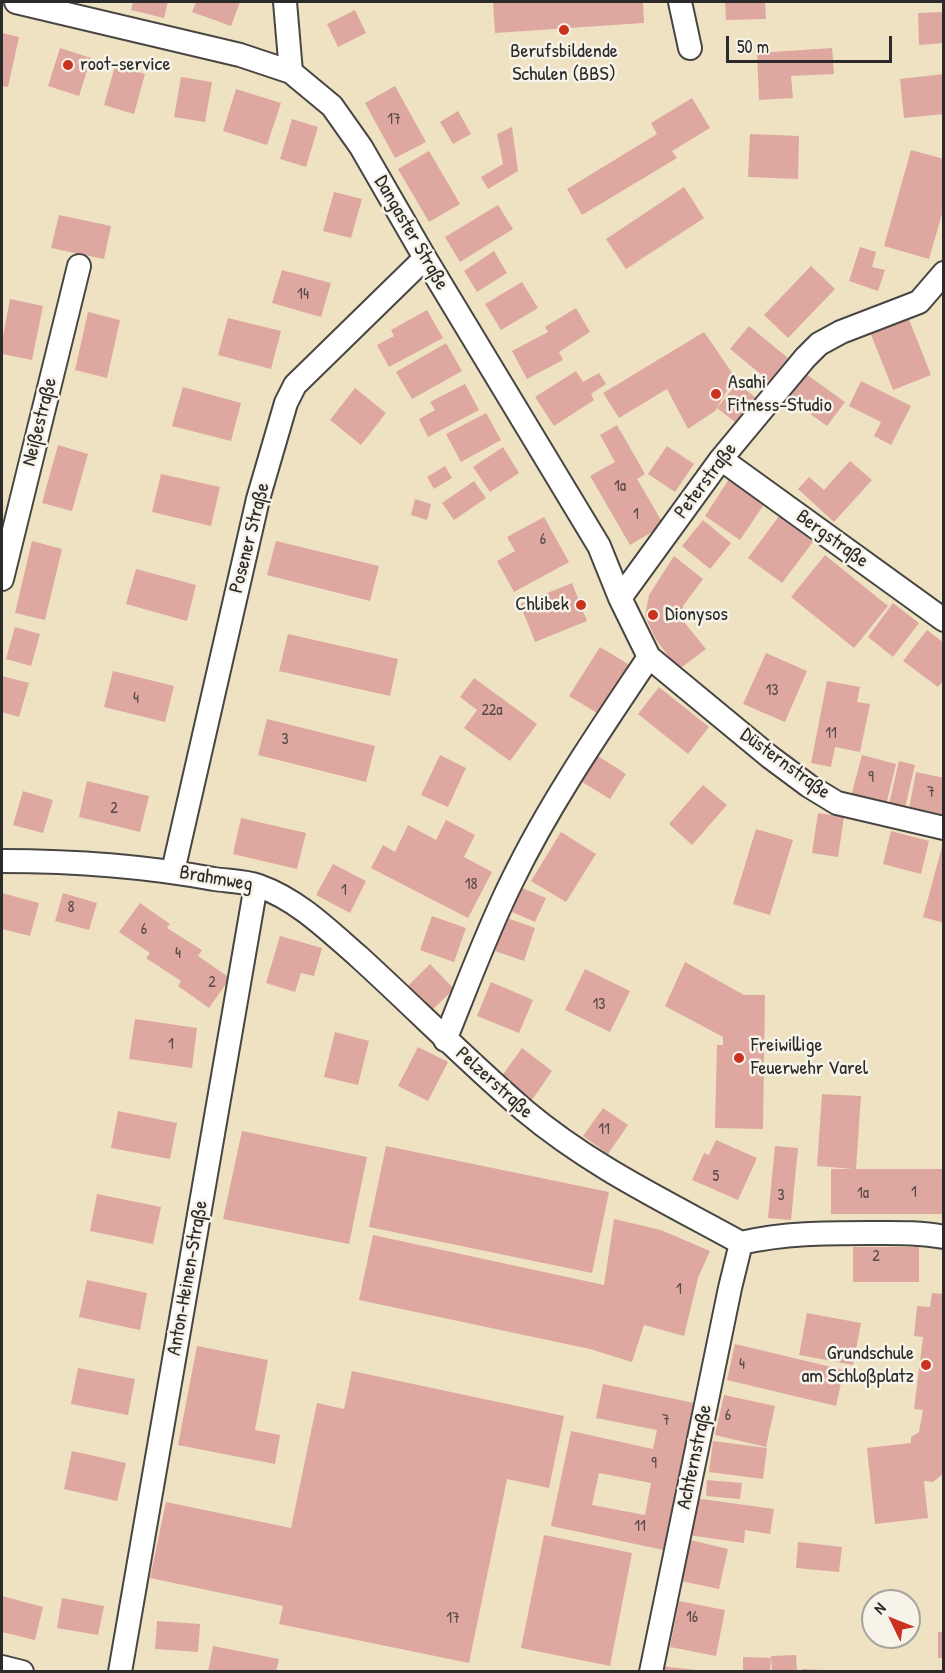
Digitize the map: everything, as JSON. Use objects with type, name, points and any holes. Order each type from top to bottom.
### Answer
[{"type":"street","name":"Dangaster Straße","points":[[16,2],[240,55],[291,72],[332,106],[361,147],[425,258],[599,546],[648,657]]},
{"type":"street","points":[[285,2],[291,72]]},
{"type":"street","points":[[680,2],[690,48]]},
{"type":"street","name":"Posener Straße","points":[[172,871],[258,499],[286,403],[296,384],[425,258]]},
{"type":"street","name":"Neißestraße","points":[[2,579],[8,523],[79,266]]},
{"type":"street","name":"Peterstraße","points":[[620,598],[721,459],[805,358],[819,344],[841,332],[918,302],[944,273]]},
{"type":"street","name":"Bergstraße","points":[[721,459],[944,620]]},
{"type":"street","name":"Düsternstraße","points":[[648,657],[770,757],[828,797],[837,802],[944,828]]},
{"type":"street","name":"Pelzerstraße","points":[[648,657],[567,782],[513,878],[446,1040],[555,1136],[630,1185],[741,1243]]},
{"type":"street","name":"Brahmweg","points":[[2,861],[49,861],[172,871],[256,885],[283,896],[308,912],[425,1017],[446,1040]]},
{"type":"street","name":"Anton-Heinen-Straße","points":[[120,1671],[256,885]]},
{"type":"street","points":[[741,1243],[800,1233],[909,1233],[944,1237]]},
{"type":"street","name":"Achternstraße","points":[[651,1671],[741,1243]]},
{"type":"street","points":[[2,1667],[22,1671]]},
{"type":"building","points":[[133,2],[168,2],[164,18],[131,10]]},
{"type":"building","points":[[196,2],[240,2],[231,26],[192,12]]},
{"type":"building","points":[[493,2],[643,2],[644,23],[495,33]]},
{"type":"building","points":[[725,2],[765,2],[766,19],[726,20]]},
{"type":"building","points":[[355,10],[366,33],[338,47],[327,24]]},
{"type":"building","points":[[944,12],[944,43],[919,45],[918,13]]},
{"type":"building","points":[[2,33],[19,37],[8,87],[2,86]]},
{"type":"building","points":[[60,48],[91,58],[79,96],[48,86]]},
{"type":"building","points":[[832,48],[834,74],[791,76],[793,98],[759,100],[757,53]]},
{"type":"building","points":[[115,66],[145,74],[134,114],[104,105]]},
{"type":"building","points":[[944,74],[944,114],[904,118],[900,79]]},
{"type":"building","points":[[181,77],[212,82],[205,122],[174,117]]},
{"type":"building","points":[[395,86],[426,142],[395,158],[365,103]]},
{"type":"building","points":[[236,89],[281,103],[267,145],[223,131]]},
{"type":"building","points":[[692,98],[710,128],[672,151],[677,158],[582,215],[567,189],[657,134],[651,123]]},
{"type":"building","points":[[458,111],[471,134],[453,144],[440,122]]},
{"type":"building","points":[[292,119],[318,127],[306,167],[280,159]]},
{"type":"building","points":[[512,127],[518,171],[488,189],[481,177],[503,164],[497,134]]},
{"type":"building","points":[[750,134],[799,136],[798,179],[748,177]]},
{"type":"building","points":[[911,150],[944,159],[944,207],[929,259],[884,246]]},
{"type":"building","points":[[429,151],[460,204],[429,222],[398,169]]},
{"type":"building","points":[[684,187],[704,218],[626,269],[606,239]]},
{"type":"building","points":[[334,192],[362,199],[351,238],[323,231]]},
{"type":"building","points":[[498,205],[513,229],[460,262],[445,237]]},
{"type":"building","points":[[59,215],[111,226],[104,259],[51,248]]},
{"type":"building","points":[[860,247],[876,252],[872,267],[885,270],[878,291],[849,281]]},
{"type":"building","points":[[494,251],[507,273],[477,292],[464,271]]},
{"type":"building","points":[[811,266],[835,289],[788,338],[764,315]]},
{"type":"building","points":[[282,270],[331,283],[321,317],[272,303]]},
{"type":"building","points":[[522,282],[538,308],[501,330],[485,304]]},
{"type":"building","points":[[10,299],[43,306],[32,360],[2,354]]},
{"type":"building","points":[[576,308],[590,332],[559,352],[563,360],[527,379],[512,351],[548,332],[545,327]]},
{"type":"building","points":[[427,310],[443,338],[389,367],[377,345],[394,336],[391,330]]},
{"type":"building","points":[[88,312],[120,320],[107,378],[75,370]]},
{"type":"building","points":[[908,317],[931,375],[893,390],[870,332]]},
{"type":"building","points":[[228,318],[281,331],[271,369],[218,355]]},
{"type":"building","points":[[749,326],[788,358],[769,381],[730,349]]},
{"type":"building","points":[[704,332],[735,377],[715,411],[688,429],[667,389],[619,418],[603,393]]},
{"type":"building","points":[[446,343],[462,371],[412,399],[396,372]]},
{"type":"building","points":[[576,371],[583,382],[599,373],[606,384],[591,394],[594,400],[554,426],[535,397]]},
{"type":"building","points":[[806,374],[845,402],[827,426],[788,398]]},
{"type":"building","points":[[861,381],[911,406],[891,445],[874,436],[881,422],[849,406]]},
{"type":"building","points":[[737,383],[760,401],[740,426],[717,408]]},
{"type":"building","points":[[465,384],[479,410],[428,437],[419,419],[435,410],[430,402]]},
{"type":"building","points":[[183,387],[241,403],[231,441],[172,426]]},
{"type":"building","points":[[355,388],[386,413],[361,445],[330,420]]},
{"type":"building","points":[[486,413],[501,440],[461,462],[446,434]]},
{"type":"building","points":[[617,425],[645,474],[637,479],[664,525],[630,545],[590,476],[615,462],[600,435]]},
{"type":"building","points":[[58,445],[88,454],[72,511],[42,503]]},
{"type":"building","points":[[667,446],[694,464],[675,492],[648,474]]},
{"type":"building","points":[[503,447],[519,473],[490,492],[473,467]]},
{"type":"building","points":[[850,461],[872,480],[834,522],[798,489],[809,477],[824,490]]},
{"type":"building","points":[[445,466],[452,478],[434,489],[427,477]]},
{"type":"building","points":[[161,474],[220,487],[211,526],[152,512]]},
{"type":"building","points":[[731,476],[767,500],[740,540],[705,516]]},
{"type":"building","points":[[474,481],[486,498],[454,520],[442,503]]},
{"type":"building","points":[[415,499],[431,504],[427,520],[411,515]]},
{"type":"building","points":[[779,516],[813,542],[782,583],[748,558]]},
{"type":"building","points":[[544,517],[569,562],[514,592],[497,561],[515,551],[507,537]]},
{"type":"building","points":[[703,520],[731,543],[710,569],[682,546]]},
{"type":"building","points":[[32,541],[62,549],[45,620],[15,613]]},
{"type":"building","points":[[276,541],[379,566],[370,601],[267,575]]},
{"type":"building","points":[[825,555],[888,606],[854,648],[791,597]]},
{"type":"building","points":[[674,556],[703,579],[683,606],[684,622],[706,649],[678,670],[655,638],[645,616],[649,595]]},
{"type":"building","points":[[136,569],[196,585],[187,621],[126,604]]},
{"type":"building","points":[[572,583],[587,621],[535,642],[520,604]]},
{"type":"building","points":[[893,603],[919,623],[893,657],[868,637]]},
{"type":"building","points":[[15,627],[40,634],[31,666],[6,659]]},
{"type":"building","points":[[927,630],[944,643],[944,680],[938,687],[903,661]]},
{"type":"building","points":[[288,634],[398,659],[390,696],[279,671]]},
{"type":"building","points":[[600,647],[633,667],[602,716],[569,696]]},
{"type":"building","points":[[766,653],[807,671],[785,722],[743,704]]},
{"type":"building","points":[[113,671],[174,686],[165,722],[104,707]]},
{"type":"building","points":[[2,676],[29,683],[19,717],[2,712]]},
{"type":"building","points":[[474,678],[537,724],[510,761],[464,728],[477,710],[460,697]]},
{"type":"building","points":[[827,681],[860,687],[857,702],[870,704],[860,752],[835,747],[831,767],[811,763]]},
{"type":"building","points":[[659,687],[709,727],[688,754],[638,714]]},
{"type":"building","points":[[267,719],[375,746],[366,782],[258,755]]},
{"type":"building","points":[[440,755],[466,768],[448,807],[421,795]]},
{"type":"building","points":[[862,755],[896,764],[886,805],[851,796]]},
{"type":"building","points":[[598,756],[626,774],[610,799],[582,782]]},
{"type":"building","points":[[899,761],[915,765],[905,808],[889,804]]},
{"type":"building","points":[[916,772],[944,778],[944,821],[908,814]]},
{"type":"building","points":[[87,781],[149,796],[140,832],[79,817]]},
{"type":"building","points":[[703,785],[727,805],[692,845],[669,824]]},
{"type":"building","points":[[23,791],[53,800],[43,833],[13,825]]},
{"type":"building","points":[[818,813],[844,817],[838,857],[812,853]]},
{"type":"building","points":[[241,818],[306,833],[297,869],[233,854]]},
{"type":"building","points":[[446,820],[475,835],[464,857],[492,872],[468,918],[371,868],[383,845],[395,852],[408,825],[436,840]]},
{"type":"building","points":[[756,829],[793,840],[770,915],[733,904]]},
{"type":"building","points":[[891,831],[929,841],[921,874],[883,864]]},
{"type":"building","points":[[561,832],[596,854],[566,902],[531,881]]},
{"type":"building","points":[[944,843],[944,923],[923,917]]},
{"type":"building","points":[[333,864],[366,881],[350,913],[316,895]]},
{"type":"building","points":[[522,888],[546,898],[535,922],[512,912]]},
{"type":"building","points":[[2,893],[39,903],[30,936],[2,929]]},
{"type":"building","points":[[63,893],[97,903],[89,930],[55,921]]},
{"type":"building","points":[[140,903],[170,924],[167,928],[202,950],[198,956],[230,978],[209,1008],[178,986],[181,981],[146,958],[150,953],[119,932]]},
{"type":"building","points":[[432,916],[466,928],[454,962],[420,950]]},
{"type":"building","points":[[507,918],[535,928],[524,961],[495,951]]},
{"type":"building","points":[[280,936],[322,948],[314,976],[301,973],[295,992],[266,983]]},
{"type":"building","points":[[685,962],[744,995],[765,995],[763,1129],[715,1128],[717,1045],[723,1045],[723,1037],[665,1006]]},
{"type":"building","points":[[430,964],[454,989],[431,1011],[407,987]]},
{"type":"building","points":[[585,969],[630,991],[610,1032],[565,1010]]},
{"type":"building","points":[[491,982],[533,1000],[519,1033],[477,1016]]},
{"type":"building","points":[[135,1019],[197,1028],[192,1068],[129,1059]]},
{"type":"building","points":[[335,1032],[369,1041],[358,1085],[324,1077]]},
{"type":"building","points":[[418,1047],[448,1062],[428,1101],[398,1086]]},
{"type":"building","points":[[522,1048],[552,1071],[532,1100],[501,1077]]},
{"type":"building","points":[[822,1094],[861,1096],[856,1169],[944,1169],[944,1214],[831,1214],[831,1169],[853,1169],[817,1166]]},
{"type":"building","points":[[603,1108],[628,1125],[608,1154],[583,1136]]},
{"type":"building","points":[[118,1111],[177,1123],[170,1159],[111,1148]]},
{"type":"building","points":[[242,1131],[367,1157],[349,1244],[223,1219]]},
{"type":"building","points":[[716,1140],[757,1158],[738,1200],[692,1180],[704,1153],[709,1155]]},
{"type":"building","points":[[386,1146],[609,1192],[592,1273],[369,1227]]},
{"type":"building","points":[[775,1146],[798,1148],[791,1220],[768,1218]]},
{"type":"building","points":[[97,1194],[161,1207],[153,1244],[90,1231]]},
{"type":"building","points":[[614,1219],[661,1230],[710,1251],[698,1278],[684,1336],[644,1325],[632,1362],[590,1349],[359,1300],[373,1235],[604,1285]]},
{"type":"building","points":[[853,1247],[919,1247],[919,1282],[853,1282]]},
{"type":"building","points":[[87,1280],[147,1293],[140,1330],[79,1317]]},
{"type":"building","points":[[932,1293],[944,1294],[944,1473],[933,1482],[924,1481],[928,1518],[875,1524],[867,1448],[911,1443],[911,1437],[919,1432],[923,1410],[914,1409],[923,1337],[914,1336],[917,1306],[930,1307]]},
{"type":"building","points":[[807,1313],[861,1323],[853,1365],[799,1355]]},
{"type":"building","points":[[735,1344],[844,1370],[836,1406],[727,1380]]},
{"type":"building","points":[[197,1346],[268,1360],[255,1430],[280,1435],[275,1464],[178,1445]]},
{"type":"building","points":[[78,1368],[135,1379],[128,1415],[71,1404]]},
{"type":"building","points":[[352,1371],[564,1416],[549,1488],[507,1479],[469,1663],[279,1624],[283,1606],[150,1578],[166,1502],[291,1528],[317,1403],[344,1409]]},
{"type":"building","points":[[603,1384],[699,1404],[668,1551],[551,1526],[571,1431],[653,1449],[657,1430],[596,1418]],"holes":[[[599,1473],[651,1483],[645,1515],[592,1505]]]},
{"type":"building","points":[[724,1395],[775,1406],[766,1447],[715,1435]]},
{"type":"building","points":[[713,1441],[767,1448],[763,1479],[709,1472]]},
{"type":"building","points":[[72,1451],[126,1463],[117,1501],[64,1489]]},
{"type":"building","points":[[707,1480],[742,1483],[740,1499],[706,1496]]},
{"type":"building","points":[[694,1498],[774,1509],[770,1534],[745,1530],[744,1543],[688,1535]]},
{"type":"building","points":[[544,1535],[632,1553],[610,1666],[521,1648]]},
{"type":"building","points":[[690,1540],[728,1549],[719,1589],[681,1581]]},
{"type":"building","points":[[798,1542],[842,1547],[839,1572],[796,1568]]},
{"type":"building","points":[[2,1596],[43,1607],[35,1640],[2,1632]]},
{"type":"building","points":[[62,1598],[104,1606],[98,1635],[57,1628]]},
{"type":"building","points":[[679,1601],[725,1610],[716,1656],[670,1647]]},
{"type":"building","points":[[157,1621],[200,1624],[198,1652],[155,1649]]},
{"type":"building","points":[[938,1632],[944,1632],[944,1658],[938,1658]]},
{"type":"building","points":[[213,1646],[279,1659],[276,1672],[208,1672]]},
{"type":"building","points":[[796,1655],[797,1672],[772,1672],[771,1656]]},
{"type":"building","points":[[743,1657],[771,1658],[770,1672],[743,1672]]},
{"type":"building","points":[[660,1666],[696,1670],[696,1672],[659,1672]]},
{"type":"building","points":[[802,1669],[823,1670],[823,1672],[802,1672]]},
{"type":"place","name":"Berufsbildende Schulen (BBS)","points":[[564,30]]},
{"type":"place","name":"root-service","points":[[68,65]]},
{"type":"place","name":"Asahi Fitness-Studio","points":[[716,394]]},
{"type":"place","name":"Chlibek","points":[[581,605]]},
{"type":"place","name":"Dionysos","points":[[653,615]]},
{"type":"place","name":"Freiwillige Feuerwehr Varel","points":[[739,1058]]},
{"type":"place","name":"Grundschule am Schloßplatz","points":[[926,1365]]}]
